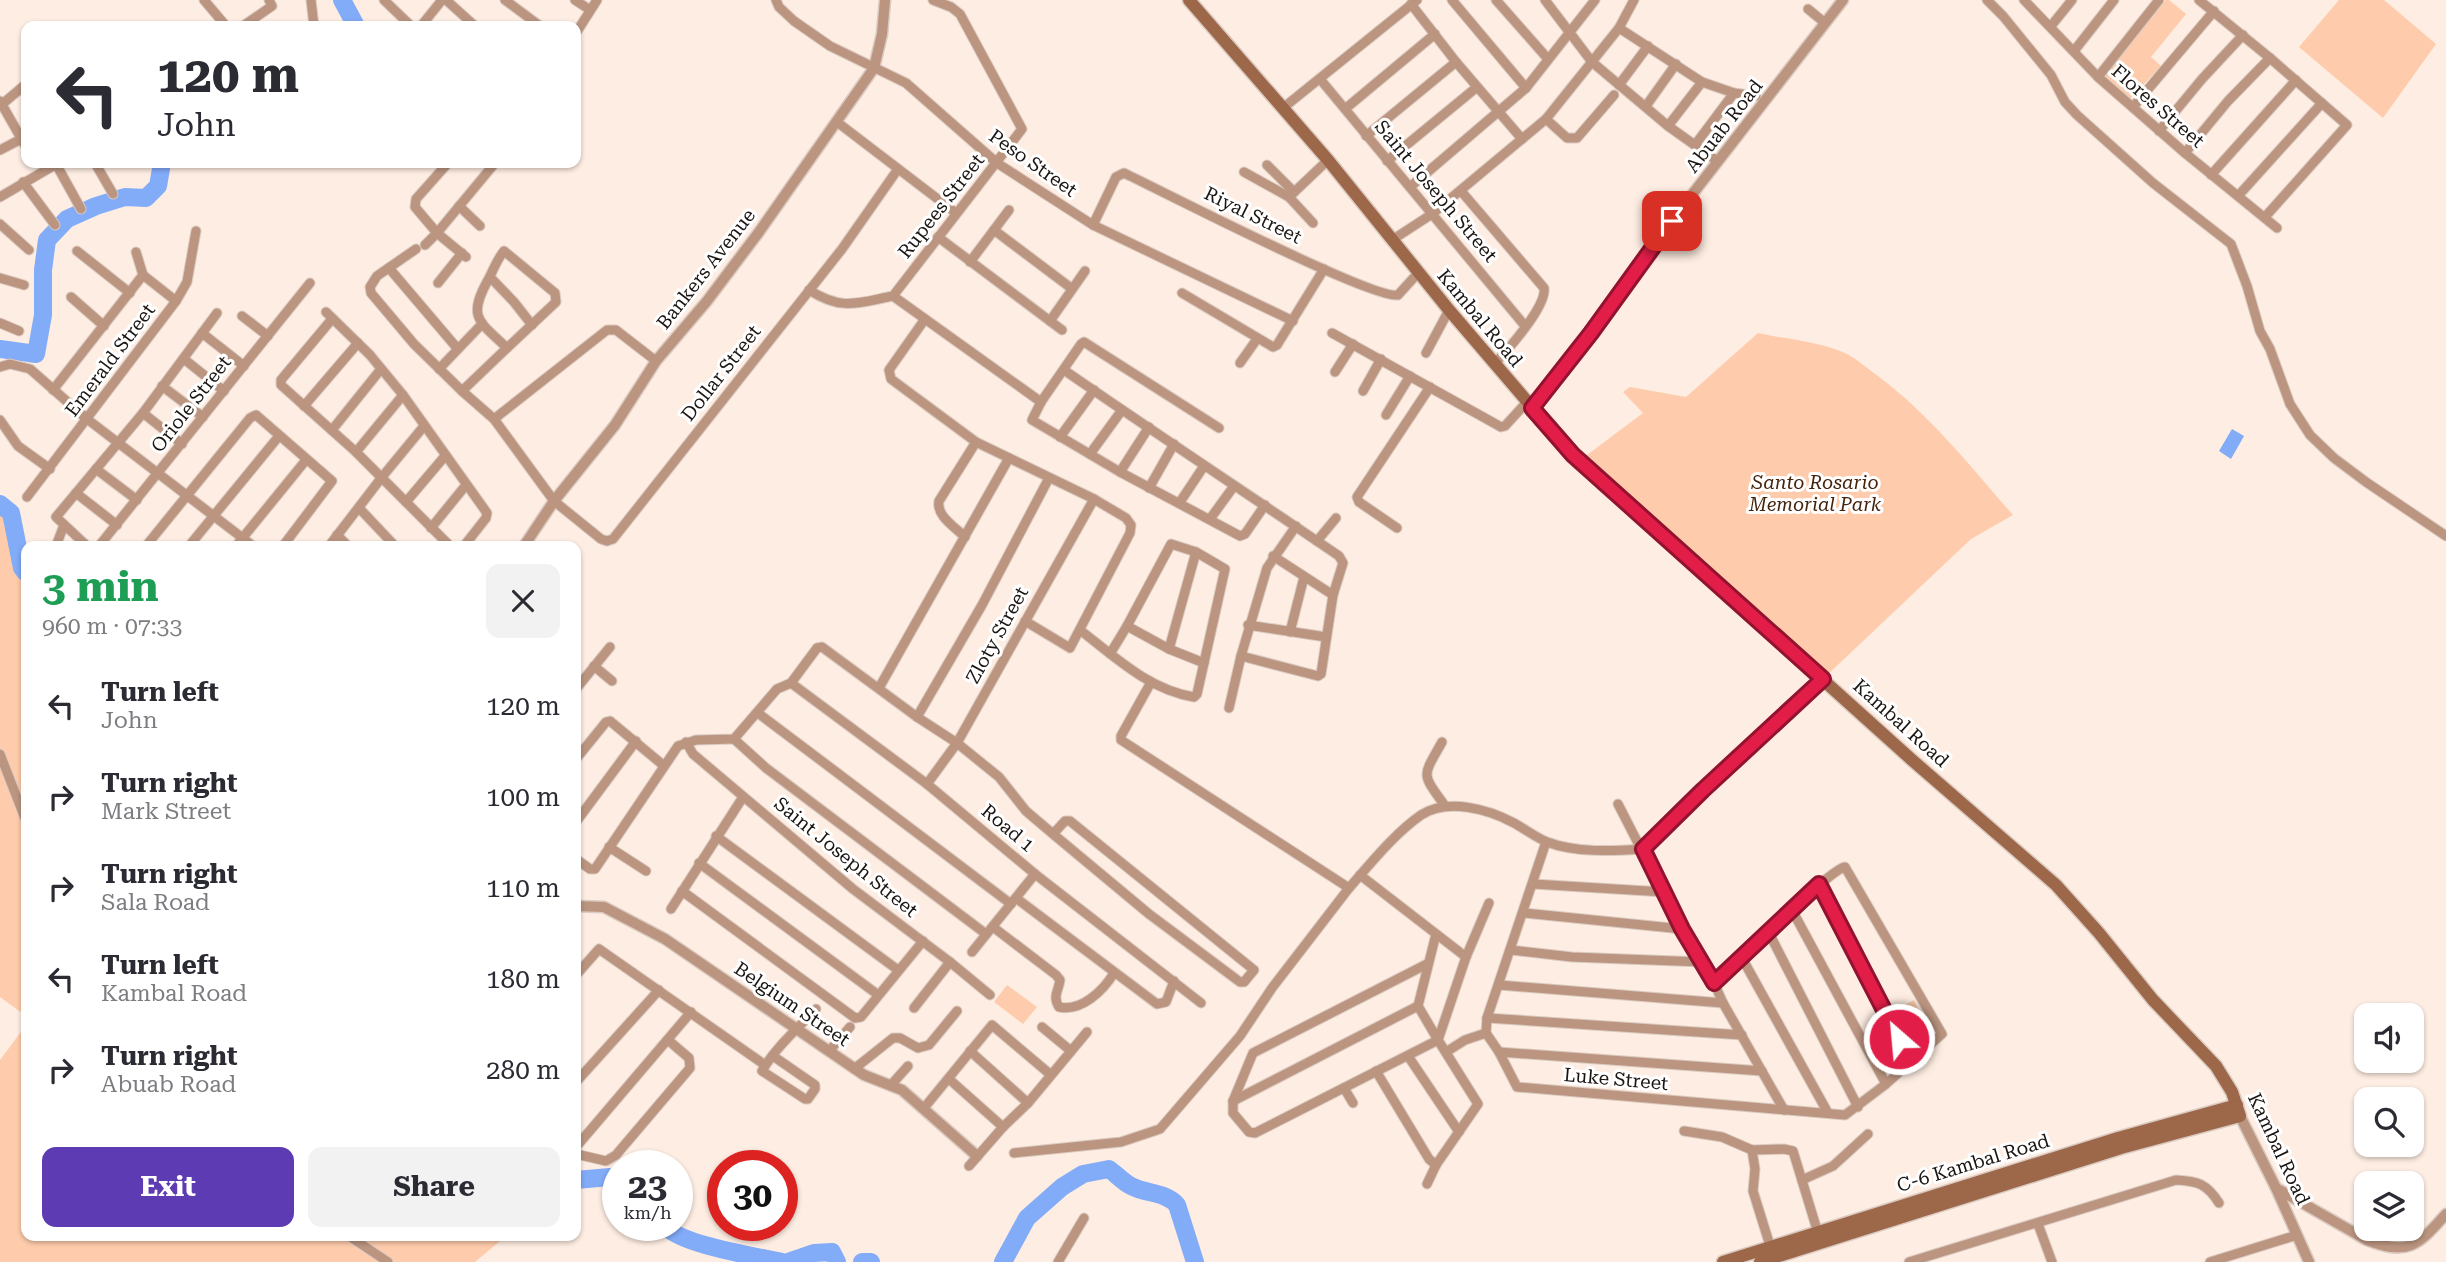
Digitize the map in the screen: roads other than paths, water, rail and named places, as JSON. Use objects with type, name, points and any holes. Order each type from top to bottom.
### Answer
[{"type":"main road","name":"Kambal Road","points":[[1189,0],[1328,160],[1418,273],[1573,455],[2056,885],[2153,1000],[2216,1066],[2239,1111]]},
{"type":"main road","name":"C-6 Kambal Road","points":[[1760,1262],[1772,1253],[1818,1233],[2118,1138],[2239,1111]]},
{"type":"main road","name":"C-6 Kambal Road","points":[[1723,1262],[1772,1253],[2239,1111]]},
{"type":"street","points":[[204,0],[222,21]]},
{"type":"street","points":[[311,0],[313,21]]},
{"type":"street","points":[[384,0],[406,21]]},
{"type":"street","points":[[425,21],[444,0],[468,21]]},
{"type":"street","points":[[505,0],[533,21]]},
{"type":"street","points":[[575,0],[590,10]]},
{"type":"street","points":[[581,25],[597,0]]},
{"type":"street","name":"Peso Street","points":[[776,0],[779,7],[794,21],[830,46],[906,83],[997,163],[1093,225],[1293,321]]},
{"type":"street","name":"Bankers Avenue","points":[[528,541],[554,501],[615,425],[656,361],[707,301],[838,122],[874,68],[882,34],[885,0]]},
{"type":"street","name":"Rupees Street","points":[[893,296],[1022,127],[960,14],[933,0]]},
{"type":"street","points":[[1452,0],[1526,88]]},
{"type":"street","points":[[1496,0],[1548,59]]},
{"type":"street","points":[[1410,187],[1526,88],[1595,0]]},
{"type":"street","points":[[1392,240],[1432,214],[1546,119],[1619,27],[1634,0]]},
{"type":"street","name":"Abuab Road","points":[[1529,405],[1591,333],[1653,245],[1843,0]]},
{"type":"street","points":[[1987,0],[2052,75],[2065,102],[2077,115],[2143,174],[2231,244],[2236,252],[2260,331],[2270,349],[2290,404],[2310,435],[2345,466],[2446,536]]},
{"type":"street","points":[[2051,26],[2072,0]]},
{"type":"street","points":[[2074,51],[2114,0]]},
{"type":"street","points":[[2098,77],[2160,0]]},
{"type":"street","points":[[2199,0],[2347,126],[2265,217]]},
{"type":"street","name":"Flores Street","points":[[2026,1],[2098,77],[2277,228]]},
{"type":"street","points":[[1283,108],[1414,2],[1456,62],[1522,139]]},
{"type":"street","points":[[1549,2],[1592,62],[1668,126],[1713,158]]},
{"type":"street","points":[[249,21],[271,3]]},
{"type":"street","points":[[1808,9],[1825,23]]},
{"type":"street","points":[[2133,107],[2214,11]]},
{"type":"street","points":[[1619,27],[1702,82],[1734,93],[1756,96]]},
{"type":"street","points":[[1345,109],[1435,34]]},
{"type":"street","points":[[2159,131],[2243,35]]},
{"type":"street","points":[[1619,85],[1648,46]]},
{"type":"street","points":[[2185,153],[2228,101],[2270,58]]},
{"type":"street","points":[[1366,136],[1456,62]]},
{"type":"street","points":[[1646,106],[1676,64]]},
{"type":"street","name":"Saint Joseph Street","points":[[1320,79],[1525,326]]},
{"type":"street","points":[[2211,175],[2296,80]]},
{"type":"street","points":[[1668,126],[1702,82]]},
{"type":"street","points":[[1387,161],[1477,87]]},
{"type":"street","points":[[21,88],[1,104],[21,135]]},
{"type":"street","points":[[1695,145],[1734,93]]},
{"type":"street","points":[[1546,119],[1567,138],[1577,138],[1614,95]]},
{"type":"street","points":[[2238,196],[2322,103]]},
{"type":"street","points":[[838,122],[956,213]]},
{"type":"street","points":[[0,150],[21,142]]},
{"type":"street","points":[[1291,194],[1328,160]]},
{"type":"street","points":[[1267,165],[1313,223]]},
{"type":"street","points":[[0,197],[23,182],[36,168]]},
{"type":"street","points":[[60,168],[81,209]]},
{"type":"street","points":[[99,168],[113,194]]},
{"type":"street","points":[[438,283],[464,255],[437,233],[414,203],[444,168]]},
{"type":"street","points":[[457,348],[389,268],[437,233],[490,168]]},
{"type":"street","name":"Dollar Street","points":[[389,268],[372,282],[371,293],[414,344],[494,419],[554,501],[601,540],[607,541],[613,539],[842,249],[898,169]]},
{"type":"street","points":[[1244,172],[1291,194]]},
{"type":"street","name":"Riyal Street","points":[[1093,225],[1116,177],[1125,173],[1324,269],[1391,297],[1403,292],[1418,273]]},
{"type":"street","points":[[23,182],[55,225]]},
{"type":"street","points":[[1461,191],[1544,288],[1544,298],[1506,352],[1494,364]]},
{"type":"street","points":[[459,206],[480,226]]},
{"type":"street","points":[[970,262],[1009,210]]},
{"type":"street","points":[[0,224],[29,250]]},
{"type":"street","points":[[994,230],[1071,288]]},
{"type":"street","name":"Emerald Street","points":[[27,497],[176,301],[187,282],[196,231]]},
{"type":"street","points":[[937,237],[1062,330]]},
{"type":"street","points":[[77,251],[130,292]]},
{"type":"street","points":[[462,391],[556,302],[555,293],[507,251],[501,253],[475,308],[482,324],[507,348]]},
{"type":"street","points":[[136,252],[143,275],[176,301]]},
{"type":"street","points":[[1182,293],[1273,347],[1293,321],[1324,269]]},
{"type":"street","points":[[1050,321],[1084,271]]},
{"type":"street","points":[[53,390],[143,275]]},
{"type":"street","points":[[490,277],[532,325]]},
{"type":"street","points":[[0,278],[24,285]]},
{"type":"street","name":"Oriole Street","points":[[103,541],[310,283]]},
{"type":"street","points":[[809,290],[825,300],[844,304],[893,296],[1041,402]]},
{"type":"street","points":[[71,297],[104,326]]},
{"type":"street","points":[[1426,353],[1449,310]]},
{"type":"street","points":[[57,541],[60,522],[76,493],[143,413],[217,313]]},
{"type":"street","points":[[445,541],[356,452],[281,385],[280,382],[329,315],[358,343],[402,395],[487,516],[468,541]]},
{"type":"street","points":[[242,316],[268,336]]},
{"type":"street","points":[[925,319],[889,370],[891,379],[976,442],[1094,499],[1126,518],[1131,525],[1130,533],[1069,648],[1025,621]]},
{"type":"street","points":[[0,323],[19,331]]},
{"type":"street","points":[[439,369],[482,324]]},
{"type":"street","points":[[494,419],[607,330],[616,330],[656,361]]},
{"type":"street","points":[[202,333],[244,366]]},
{"type":"street","points":[[1332,333],[1501,427],[1529,405]]},
{"type":"street","points":[[1240,363],[1257,339]]},
{"type":"street","points":[[1219,428],[1084,342],[1041,402],[1032,421],[1149,488],[1242,536],[1265,505]]},
{"type":"street","points":[[304,406],[358,343]]},
{"type":"street","points":[[1335,372],[1353,344]]},
{"type":"street","points":[[184,359],[224,391]]},
{"type":"street","points":[[1363,391],[1381,359]]},
{"type":"street","points":[[0,366],[30,369],[88,419],[213,516],[238,541]]},
{"type":"street","points":[[332,430],[381,369]]},
{"type":"street","points":[[1064,370],[1339,556],[1343,563],[1333,595],[1321,674],[1318,676],[1241,656]]},
{"type":"street","points":[[1385,415],[1410,376]]},
{"type":"street","points":[[162,386],[203,417]]},
{"type":"street","points":[[1397,528],[1359,502],[1357,497],[1430,387]]},
{"type":"street","points":[[1060,437],[1094,390]]},
{"type":"street","points":[[356,452],[402,395]]},
{"type":"street","points":[[1090,454],[1122,410]]},
{"type":"street","points":[[143,413],[182,444]]},
{"type":"street","points":[[150,541],[253,415],[256,415],[332,481],[286,541]]},
{"type":"street","points":[[0,419],[18,446],[50,469]]},
{"type":"street","points":[[333,541],[424,426]]},
{"type":"street","points":[[1120,472],[1149,427]]},
{"type":"street","points":[[193,541],[279,436]]},
{"type":"street","points":[[965,537],[941,514],[938,507],[939,500],[976,442]]},
{"type":"street","points":[[1149,488],[1174,444]]},
{"type":"street","points":[[406,502],[445,456]]},
{"type":"street","points":[[880,688],[1009,458]]},
{"type":"street","points":[[240,541],[306,460]]},
{"type":"street","points":[[1180,502],[1204,466]]},
{"type":"street","points":[[96,469],[137,500]]},
{"type":"street","points":[[917,717],[982,605],[1049,478]]},
{"type":"street","points":[[431,528],[466,485]]},
{"type":"street","points":[[1210,519],[1234,486]]},
{"type":"street","points":[[76,493],[117,525]]},
{"type":"street","name":"Zloty Street","points":[[928,784],[957,743],[1094,499]]},
{"type":"street","points":[[359,508],[390,541]]},
{"type":"street","points":[[1317,541],[1336,518]]},
{"type":"street","points":[[60,522],[81,541]]},
{"type":"street","points":[[1229,708],[1248,625],[1267,568],[1296,526]]},
{"type":"street","points":[[337,535],[343,541]]},
{"type":"street","points":[[1080,630],[1110,654],[1150,684],[1194,697],[1197,694],[1226,571],[1196,552],[1174,544],[1169,545],[1110,654]]},
{"type":"street","points":[[1169,649],[1196,552]]},
{"type":"street","points":[[1273,556],[1333,595]]},
{"type":"street","points":[[1290,632],[1304,577]]},
{"type":"street","points":[[1248,625],[1326,638]]},
{"type":"street","points":[[1127,626],[1169,649],[1204,663]]},
{"type":"street","points":[[581,683],[610,647]]},
{"type":"street","points":[[734,739],[777,689],[791,683],[819,647],[822,647],[999,776],[1026,811],[1053,834],[1149,914],[1240,982],[1244,982],[1254,970],[1070,821],[1065,821],[1053,834]]},
{"type":"street","points":[[594,666],[611,681]]},
{"type":"street","points":[[1014,1153],[1121,1142],[1160,1129],[1240,1036],[1272,988],[1349,888],[1384,849],[1422,814],[1445,806],[1477,809],[1499,816],[1546,842],[1569,848],[1643,849],[1823,679]]},
{"type":"street","name":"Road 1","points":[[791,683],[928,784],[1035,874],[1201,1003]]},
{"type":"street","points":[[1150,684],[1121,736],[1124,742],[1349,888]]},
{"type":"street","points":[[758,713],[1157,1004],[1166,1002],[1174,981]]},
{"type":"street","points":[[581,753],[606,722],[615,722],[663,765]]},
{"type":"street","points":[[581,862],[592,870],[595,869],[678,746],[686,741],[734,739],[766,768],[986,934]]},
{"type":"street","points":[[581,815],[636,741]]},
{"type":"street","name":"Saint Joseph Street","points":[[686,741],[693,754],[743,797],[990,996]]},
{"type":"street","points":[[1442,742],[1426,777],[1445,806]]},
{"type":"street","points":[[0,754],[21,808]]},
{"type":"street","points":[[671,909],[743,797]]},
{"type":"street","points":[[1618,804],[1682,929],[1784,1110]]},
{"type":"street","points":[[716,836],[898,970]]},
{"type":"street","points":[[1446,1052],[1465,1040],[1486,1032],[1487,1018],[1546,842]]},
{"type":"street","points":[[609,847],[646,871]]},
{"type":"street","points":[[699,863],[877,994]]},
{"type":"street","name":"Luke Street","points":[[1486,1032],[1515,1084],[1521,1088],[1845,1115],[1886,1084],[1942,1034],[1849,869],[1840,867],[1819,884]]},
{"type":"street","points":[[972,952],[1035,874]]},
{"type":"street","points":[[1360,875],[1466,957]]},
{"type":"street","points":[[1533,884],[1664,892]]},
{"type":"street","points":[[1714,983],[1819,884],[1910,1061]]},
{"type":"street","points":[[682,891],[851,1015],[861,1017],[877,994],[923,941]]},
{"type":"street","points":[[1427,964],[1253,1052],[1233,1101],[1233,1113],[1249,1132],[1255,1133],[1438,1040],[1466,957],[1489,903]]},
{"type":"street","name":"Belgium Street","points":[[581,906],[604,907],[665,939],[854,1069],[902,1090],[976,1156]]},
{"type":"street","points":[[1792,910],[1886,1084]]},
{"type":"street","points":[[1524,914],[1682,929]]},
{"type":"street","points":[[993,927],[1056,975],[1059,980],[1056,991],[1059,1007],[1067,1009],[1086,1002],[1106,986],[1114,973]]},
{"type":"street","points":[[1769,933],[1858,1107]]},
{"type":"street","points":[[1427,1184],[1478,1104],[1418,1006],[1436,934]]},
{"type":"street","points":[[581,969],[595,952],[599,949],[603,951],[765,1065]]},
{"type":"street","points":[[1511,950],[1572,957],[1702,962]]},
{"type":"street","points":[[1742,958],[1828,1113]]},
{"type":"street","points":[[914,1008],[950,962]]},
{"type":"street","points":[[1499,985],[1723,1003]]},
{"type":"street","points":[[581,1076],[659,990]]},
{"type":"street","points":[[1233,1101],[1418,1006]]},
{"type":"street","points":[[773,1056],[815,1085],[808,1099],[763,1072],[765,1065],[773,1056],[797,1029],[816,1009]]},
{"type":"street","points":[[854,1069],[893,1038],[900,1038],[918,1048],[929,1045],[957,1011]]},
{"type":"street","points":[[581,1141],[691,1012]]},
{"type":"street","points":[[1487,1018],[1742,1035]]},
{"type":"street","points":[[924,1108],[994,1025],[1051,1075]]},
{"type":"street","points":[[830,1050],[850,1027]]},
{"type":"street","points":[[1042,1027],[1071,1051]]},
{"type":"street","points":[[969,1167],[976,1156],[1028,1103],[1087,1032]]},
{"type":"street","points":[[581,1155],[606,1161],[617,1155],[690,1068],[689,1058],[668,1040]]},
{"type":"street","points":[[970,1051],[1028,1103]]},
{"type":"street","points":[[1499,1052],[1762,1071]]},
{"type":"street","points":[[1408,1056],[1459,1132]]},
{"type":"street","points":[[891,1085],[908,1066]]},
{"type":"street","points":[[1376,1071],[1429,1159],[1436,1166]]},
{"type":"street","points":[[949,1079],[1003,1127]]},
{"type":"street","points":[[1344,1088],[1353,1103]]},
{"type":"street","name":"Kambal Road","points":[[2239,1111],[2309,1262]]},
{"type":"street","points":[[1684,1131],[1722,1137],[1752,1150],[1793,1151],[1818,1233]]},
{"type":"street","points":[[1802,1180],[1833,1166],[1868,1134]]},
{"type":"street","points":[[1752,1150],[1755,1169],[1753,1191],[1772,1253]]},
{"type":"street","points":[[1909,1262],[2176,1181],[2193,1181],[2210,1190],[2219,1203]]},
{"type":"street","points":[[2276,1188],[2367,1240],[2398,1249],[2420,1242],[2446,1214]]},
{"type":"street","points":[[1058,1262],[1084,1218]]},
{"type":"street","points":[[2038,1224],[2052,1262]]},
{"type":"street","points":[[2210,1262],[2297,1235]]},
{"type":"street","points":[[356,1241],[388,1262]]},
{"type":"water","points":[[2232,429],[2244,436],[2231,459],[2219,451]]},
{"type":"waterway","points":[[342,0],[353,21]]},
{"type":"waterway","points":[[0,349],[36,354],[43,315],[43,270],[47,240],[67,219],[96,206],[125,197],[146,198],[158,186],[161,168]]},
{"type":"waterway","points":[[0,504],[11,513],[21,563]]},
{"type":"waterway","points":[[1003,1262],[1027,1218],[1062,1187],[1083,1174],[1109,1169],[1131,1186],[1162,1195],[1177,1205],[1195,1262]]},
{"type":"waterway","points":[[581,1180],[602,1178]]},
{"type":"waterway","points":[[693,1241],[782,1262]]},
{"type":"waterway","points":[[788,1262],[814,1253],[832,1252],[837,1262]]},
{"type":"waterway","points":[[862,1262],[871,1262]]},
{"type":"park label","name":"Santo Rosario Memorial Park","points":[[1815,493]]}]
